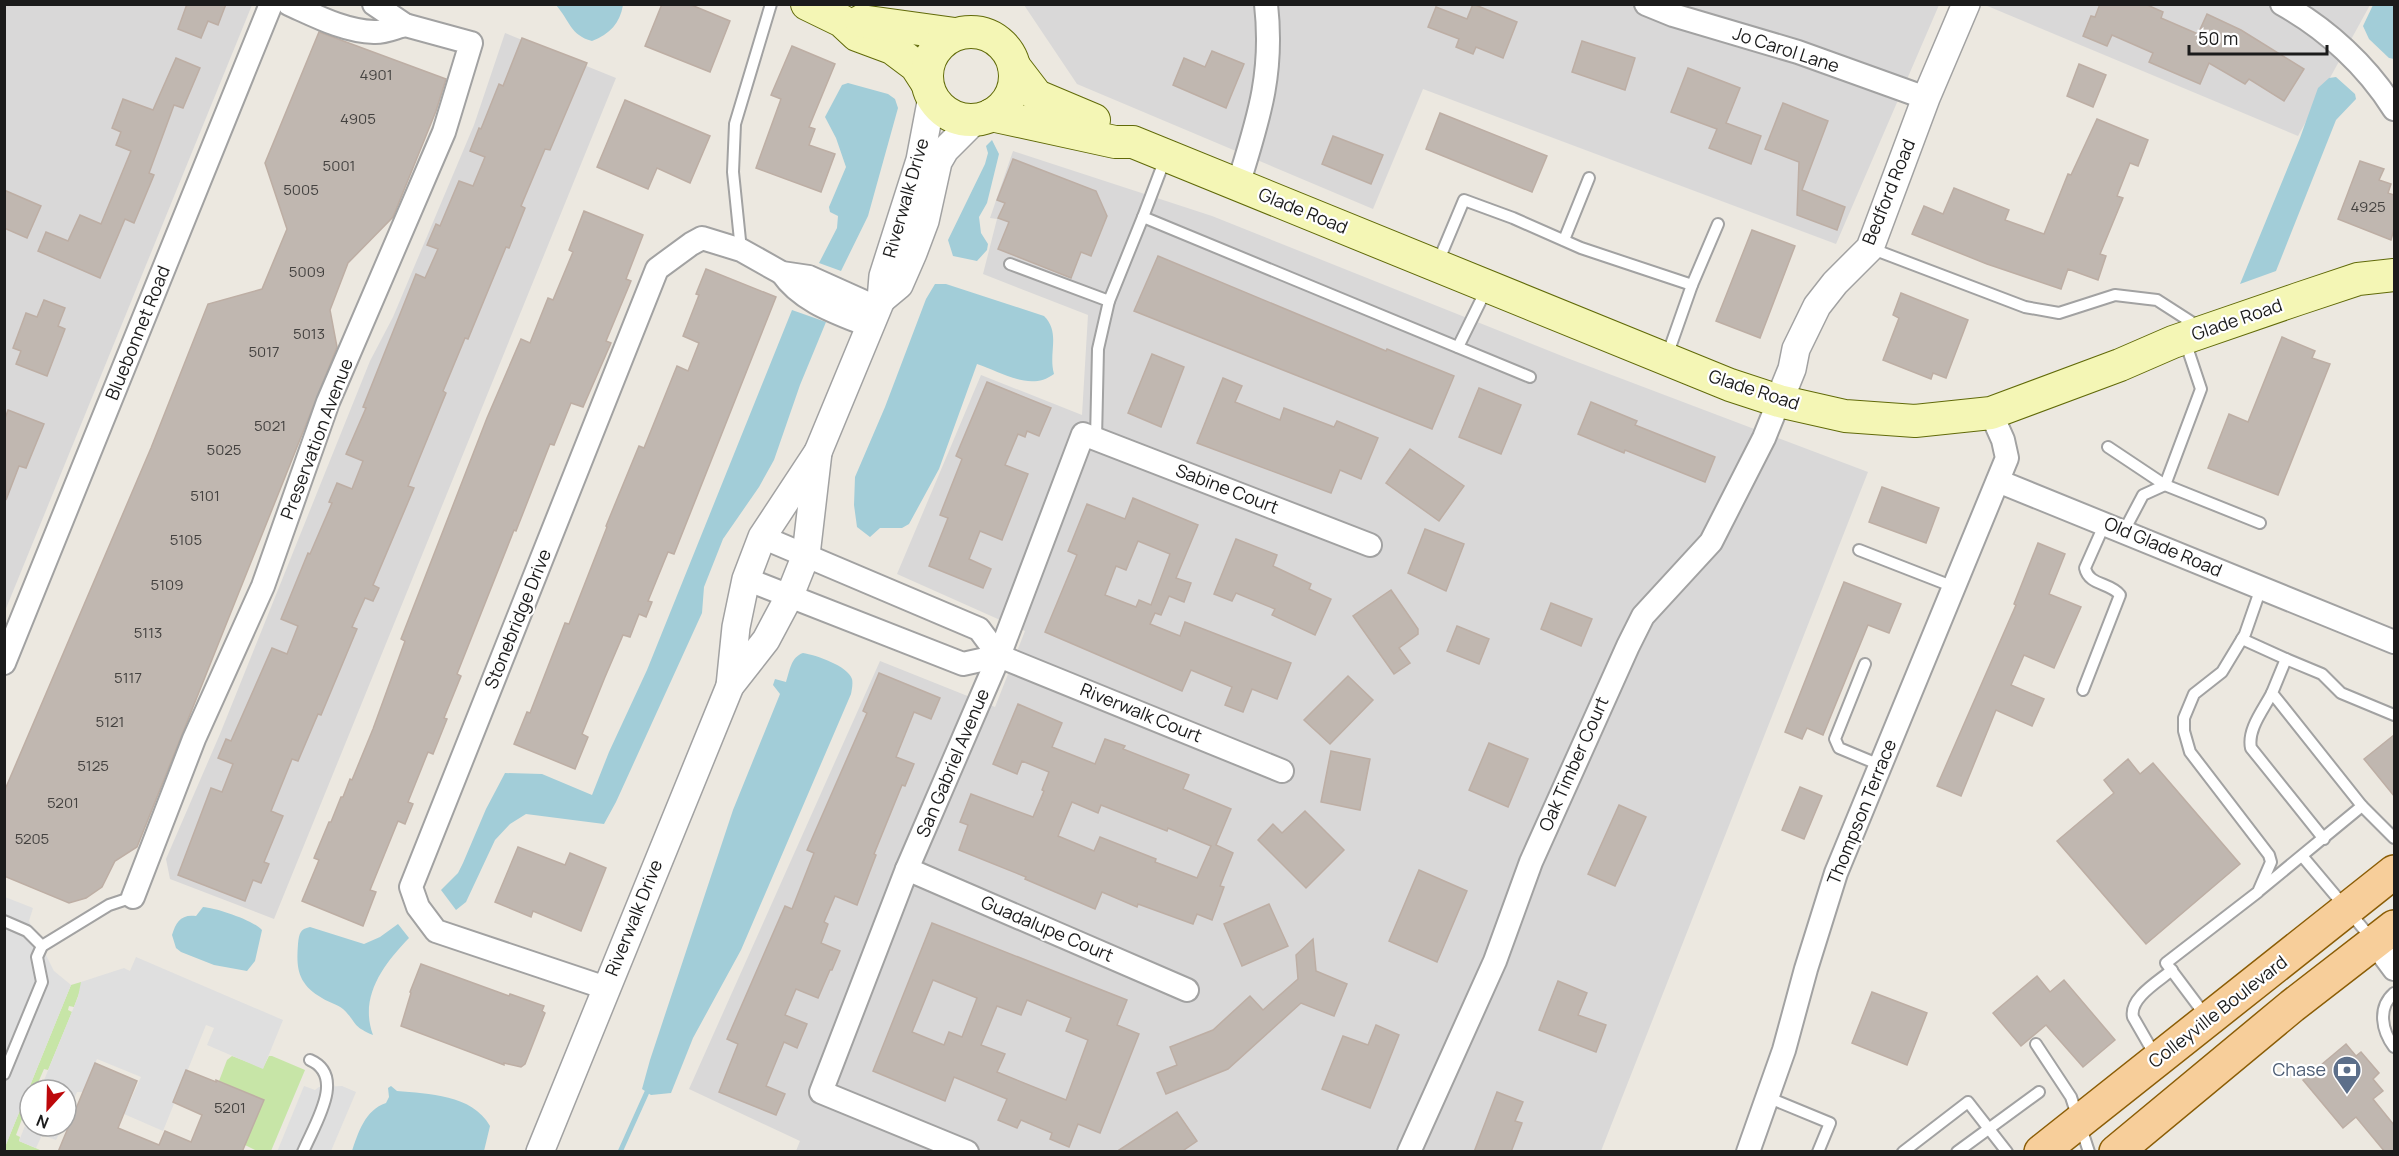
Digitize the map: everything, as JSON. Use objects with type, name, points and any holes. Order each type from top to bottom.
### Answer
[{"type":"main road","name":"Glade Road","points":[[826,11],[861,21],[955,34],[976,31],[991,36],[1004,46],[1014,66],[1037,96],[1120,130],[1133,142],[1730,385],[1779,401],[1845,416],[1915,421],[1991,413],[2120,365],[2194,334],[2358,279],[2394,275]]},
{"type":"main road","name":"Glade Road","points":[[826,11],[857,35],[892,48],[916,66],[945,112],[957,118],[983,117],[1115,142],[1133,142]]},
{"type":"main road","points":[[930,90],[928,62],[935,48],[955,34]]},
{"type":"main road","points":[[983,117],[997,112],[1007,101],[1013,89],[1014,66]]},
{"type":"main road","name":"Colleyville Boulevard","points":[[2041,1152],[2083,1137],[2158,1060],[2394,872]]},
{"type":"main road","points":[[2116,1152],[2292,1006],[2384,934]]},
{"type":"street","name":"Bluebonnet Road","points":[[4,663],[9,638],[271,4]]},
{"type":"street","points":[[289,4],[337,25],[375,33],[405,25]]},
{"type":"street","name":"Preservation Avenue","points":[[133,897],[194,740],[263,586],[328,402],[444,132],[460,86],[471,44],[405,25],[374,4]]},
{"type":"street","points":[[1238,185],[1261,112],[1268,71],[1266,4]]},
{"type":"street","name":"Jo Carol Lane","points":[[1646,4],[1673,15],[1798,52],[1926,98]]},
{"type":"street","name":"Bedford Road","points":[[1779,401],[1792,369],[1796,349],[1817,306],[1835,283],[1869,248],[1926,98],[1966,4]]},
{"type":"street","points":[[2282,4],[2304,17],[2347,51],[2382,90],[2394,109]]},
{"type":"street","name":"Riverwalk Drive","points":[[730,686],[736,627],[746,579],[762,537],[818,452],[876,311],[883,276],[918,170],[930,90]]},
{"type":"street","name":"Riverwalk Drive","points":[[876,311],[899,285],[913,253],[925,221],[938,162],[945,150],[983,117]]},
{"type":"street","name":"Stonebridge Drive","points":[[606,988],[436,932],[418,907],[411,886],[657,269],[702,238],[741,250],[782,273],[809,277],[876,311]]},
{"type":"street","name":"Oak Timber Court","points":[[1409,1152],[1495,961],[1531,862],[1628,646],[1643,616],[1711,542],[1764,438],[1779,401]]},
{"type":"street","points":[[1991,413],[2003,440],[2007,458],[1998,481]]},
{"type":"street","name":"Sabine Court","points":[[1090,437],[1370,544]]},
{"type":"street","name":"San Gabriel Avenue","points":[[967,1152],[820,1092],[907,869],[1090,437]]},
{"type":"street","name":"Riverwalk Drive","points":[[540,1152],[730,686],[766,640],[790,595],[806,555],[818,452]]},
{"type":"street","name":"Old Glade Road","points":[[1998,481],[2394,642]]},
{"type":"street","name":"Thompson Terrace","points":[[1748,1152],[1784,1050],[1836,873],[1998,481]]},
{"type":"street","points":[[746,579],[963,664],[999,656],[979,629],[762,537]]},
{"type":"street","name":"Riverwalk Court","points":[[999,656],[1282,771]]},
{"type":"street","name":"Guadalupe Court","points":[[907,869],[1187,990]]},
{"type":"street","points":[[2384,934],[2394,969]]},
{"type":"lane","points":[[741,250],[733,172],[735,124],[771,4]]},
{"type":"lane","points":[[1090,437],[1098,349],[1109,301],[1166,156]]},
{"type":"lane","points":[[1564,240],[1589,178]]},
{"type":"lane","points":[[1436,266],[1464,200],[1564,240],[1692,285]]},
{"type":"lane","points":[[1143,217],[1530,377]]},
{"type":"lane","points":[[1666,359],[1692,285],[1718,224]]},
{"type":"lane","points":[[1869,248],[2025,307],[2059,314],[2115,295],[2157,300],[2194,334],[2201,389],[2165,485],[2143,495],[2115,527],[2085,568],[2086,575],[2091,580],[2116,590],[2120,595],[2083,690]]},
{"type":"lane","points":[[1010,264],[1109,301]]},
{"type":"lane","points":[[1458,347],[1487,286]]},
{"type":"lane","points":[[2108,447],[2165,485],[2260,522]]},
{"type":"lane","points":[[1859,550],[1954,587]]},
{"type":"lane","points":[[2258,892],[2271,862],[2269,855],[2190,752],[2184,731],[2184,718],[2194,693],[2222,672],[2242,639],[2260,588]]},
{"type":"lane","points":[[2242,639],[2322,674],[2341,693],[2394,716]]},
{"type":"lane","points":[[2286,659],[2249,740],[2251,748],[2324,839]]},
{"type":"lane","points":[[1865,664],[1835,740],[1839,748],[1881,765]]},
{"type":"lane","points":[[2272,693],[2362,806],[2394,838]]},
{"type":"lane","points":[[2209,1020],[2166,963],[2303,857],[2362,806]]},
{"type":"lane","points":[[2303,857],[2348,909],[2384,934]]},
{"type":"lane","points":[[4,1074],[42,982],[37,957],[42,946],[109,905],[133,897]]},
{"type":"lane","points":[[4,921],[27,931],[42,946]]},
{"type":"lane","points":[[2158,1060],[2133,1017],[2132,1010],[2135,1002],[2172,970]]},
{"type":"lane","points":[[2394,993],[2388,998],[2383,1027],[2394,1047]]},
{"type":"lane","points":[[2036,1044],[2071,1097],[2083,1137]]},
{"type":"lane","points":[[303,1152],[329,1085],[324,1070],[318,1063],[310,1060]]},
{"type":"lane","points":[[1957,1152],[2039,1092]]},
{"type":"lane","points":[[1767,1097],[1830,1123],[1818,1152]]},
{"type":"lane","points":[[1903,1152],[1968,1102],[2007,1152]]},
{"type":"shaded area","points":[[5,5],[252,5],[5,611]]},
{"type":"shaded area","points":[[1024,5],[1939,5],[1836,244],[1423,89],[1373,209],[1077,84]]},
{"type":"shaded area","points":[[1985,5],[2370,5],[2298,136]]},
{"type":"shaded area","points":[[505,33],[616,78],[274,919],[170,879],[166,859],[220,734],[370,361],[393,317],[474,125]]},
{"type":"shaded area","points":[[1013,151],[1212,216],[1567,358],[1868,472],[1601,1151],[796,1151],[800,1141],[689,1089],[880,661],[995,707],[1025,631],[897,574],[981,375],[1082,415],[1088,315],[983,274],[997,219],[990,218]]},
{"type":"shaded area","points":[[5,897],[33,908],[29,921],[54,971],[71,985],[33,1078],[18,1078],[18,1115],[5,1147]]},
{"type":"shaded area","points":[[136,957],[283,1020],[263,1069],[207,1045],[214,1028],[206,1025],[163,1131],[124,1114],[141,1077],[97,1059],[83,1092],[78,1092],[78,1078],[45,1078],[78,997],[81,982],[124,968],[130,971]]},
{"type":"shaded area","points":[[304,1086],[315,1090],[319,1087],[342,1086],[356,1092],[331,1151],[277,1152]]},
{"type":"shaded area","points":[[20,1138],[41,1138],[36,1148],[19,1141]]},
{"type":"green space","points":[[81,982],[74,1007],[69,1006],[68,1010],[72,1012],[48,1070],[44,1069],[40,1078],[33,1078],[71,985]]},
{"type":"green space","points":[[232,1056],[263,1068],[269,1056],[272,1056],[305,1070],[271,1151],[257,1151],[245,1145],[263,1100],[219,1081],[227,1060]]},
{"type":"green space","points":[[18,1115],[16,1135],[20,1138],[19,1141],[40,1150],[5,1152]]},
{"type":"water","points":[[556,5],[623,5],[613,27],[592,41],[575,31]]},
{"type":"water","points":[[2373,5],[2394,5],[2394,59],[2389,58],[2369,39],[2363,26]]},
{"type":"water","points":[[2336,77],[2355,94],[2356,99],[2336,120],[2276,271],[2240,284],[2318,88],[2329,78]]},
{"type":"water","points":[[848,83],[888,94],[895,99],[898,108],[868,216],[841,271],[819,263],[837,228],[838,216],[830,212],[829,207],[846,167],[836,138],[825,117],[842,85]]},
{"type":"water","points":[[992,140],[999,154],[987,203],[979,217],[981,233],[988,244],[987,250],[977,261],[953,256],[948,240],[985,164],[988,153],[986,146]]},
{"type":"water","points":[[935,284],[946,284],[1044,316],[1052,329],[1054,374],[1045,379],[1026,381],[977,364],[939,469],[909,524],[902,528],[880,528],[870,537],[857,527],[854,505],[855,477],[885,407],[926,299]]},
{"type":"water","points":[[792,310],[826,322],[800,385],[774,460],[759,487],[723,539],[704,587],[702,613],[604,824],[526,814],[510,824],[495,840],[466,902],[456,910],[441,890],[458,873],[486,809],[505,773],[542,774],[592,795],[647,670]]},
{"type":"water","points":[[803,653],[823,659],[849,674],[852,679],[851,694],[741,950],[693,1038],[671,1093],[651,1095],[642,1089],[650,1060],[733,810],[780,694],[773,685],[775,679],[786,682],[793,661]]},
{"type":"water","points":[[203,907],[234,915],[251,922],[262,930],[255,961],[247,971],[214,965],[176,948],[172,935],[175,926],[186,916],[196,916]]},
{"type":"water","points":[[398,924],[409,938],[382,971],[371,995],[369,1021],[373,1035],[355,1024],[343,1009],[314,993],[303,981],[298,968],[299,937],[302,931],[310,927],[364,944],[380,937]]},
{"type":"water","points":[[391,1086],[397,1091],[435,1095],[472,1107],[490,1126],[484,1151],[352,1151],[363,1123],[373,1111],[386,1103],[389,1097],[388,1088]]},
{"type":"building","points":[[187,4],[226,4],[218,25],[208,21],[201,38],[178,29]]},
{"type":"building","points":[[662,4],[689,4],[730,21],[710,72],[645,46]]},
{"type":"building","points":[[1473,4],[1517,22],[1503,58],[1476,47],[1473,54],[1456,47],[1459,39],[1428,27],[1436,7],[1467,19]]},
{"type":"building","points":[[2100,4],[2145,4],[2163,12],[2161,18],[2198,34],[2207,14],[2241,30],[2304,69],[2284,101],[2249,79],[2245,84],[2209,63],[2200,84],[2149,62],[2153,53],[2112,35],[2107,46],[2083,36],[2091,16],[2095,17]]},
{"type":"building","points":[[319,32],[446,79],[436,111],[393,217],[348,263],[330,310],[337,347],[137,847],[115,861],[102,887],[86,898],[69,903],[4,876],[4,792],[151,448],[208,304],[262,289],[287,229],[265,163]]},
{"type":"building","points":[[522,38],[587,63],[550,150],[545,149],[521,206],[525,208],[509,248],[506,247],[468,339],[465,338],[443,391],[446,393],[408,486],[414,488],[373,585],[379,588],[373,601],[365,598],[352,627],[357,629],[321,715],[318,714],[298,761],[292,759],[271,811],[283,816],[264,862],[269,864],[261,883],[253,880],[245,901],[178,875],[211,788],[222,792],[233,764],[218,758],[226,739],[231,741],[272,648],[287,654],[298,626],[281,619],[308,553],[310,554],[332,503],[329,502],[337,483],[352,489],[363,461],[346,454],[366,408],[363,407],[416,274],[425,278],[438,249],[427,245],[436,224],[440,226],[459,181],[473,186],[485,157],[470,151],[499,84],[503,86]]},
{"type":"building","points":[[1582,41],[1635,58],[1625,90],[1572,72]]},
{"type":"building","points":[[792,46],[835,64],[809,127],[815,129],[809,145],[835,154],[821,192],[756,168],[781,99],[771,95]]},
{"type":"building","points":[[1212,51],[1244,64],[1226,108],[1173,85],[1184,58],[1205,67]]},
{"type":"building","points":[[176,58],[200,68],[183,108],[174,105],[149,173],[154,175],[134,223],[125,219],[100,278],[38,251],[46,232],[68,241],[80,215],[101,224],[131,151],[116,145],[121,132],[112,128],[123,99],[153,110]]},
{"type":"building","points":[[2079,64],[2106,75],[2093,107],[2067,96]]},
{"type":"building","points":[[1688,68],[1740,88],[1726,123],[1761,136],[1751,164],[1709,148],[1717,129],[1671,112]]},
{"type":"building","points":[[625,100],[710,136],[690,183],[657,168],[648,189],[597,167]]},
{"type":"building","points":[[1783,103],[1828,121],[1802,190],[1845,207],[1837,230],[1797,215],[1799,162],[1765,149]]},
{"type":"building","points":[[1440,113],[1547,156],[1532,192],[1426,149]]},
{"type":"building","points":[[2097,119],[2148,140],[2138,166],[2130,163],[2117,196],[2123,198],[2100,254],[2106,256],[2098,280],[2068,269],[2061,289],[1987,264],[1912,234],[1924,206],[1943,214],[1954,188],[2009,210],[2005,220],[2044,234],[2068,174],[2071,175]]},
{"type":"building","points":[[1333,136],[1383,155],[1371,184],[1322,164]]},
{"type":"building","points":[[1013,159],[1096,191],[1107,216],[1091,256],[1081,252],[1071,278],[998,249],[1009,222],[998,218],[1005,203],[997,200]]},
{"type":"building","points":[[2360,161],[2384,169],[2379,180],[2391,184],[2388,193],[2394,195],[2394,229],[2391,240],[2338,219]]},
{"type":"building","points":[[4,190],[41,206],[27,238],[4,228]]},
{"type":"building","points":[[584,211],[643,235],[626,279],[631,281],[606,341],[611,343],[583,407],[571,403],[554,445],[550,444],[516,531],[514,530],[457,674],[461,676],[444,718],[447,719],[433,754],[428,752],[408,802],[413,804],[405,824],[398,821],[370,890],[376,892],[363,926],[302,901],[319,860],[314,858],[341,797],[350,779],[352,780],[373,729],[405,641],[401,639],[487,418],[521,339],[530,343],[548,298],[553,300],[573,252],[569,250]]},
{"type":"building","points":[[1752,230],[1795,246],[1760,338],[1716,321]]},
{"type":"building","points":[[1158,256],[1386,351],[1387,349],[1454,376],[1432,429],[1134,311]]},
{"type":"building","points":[[706,269],[776,297],[674,554],[668,552],[648,601],[652,602],[646,617],[639,614],[630,637],[623,635],[605,677],[582,734],[588,737],[575,769],[514,744],[527,712],[530,713],[565,623],[569,624],[639,446],[644,448],[677,366],[688,371],[699,343],[683,336],[699,295],[696,294]]},
{"type":"building","points":[[1901,293],[1968,320],[1946,378],[1933,373],[1931,379],[1883,360],[1899,318],[1893,315]]},
{"type":"building","points":[[44,300],[65,308],[58,326],[65,329],[47,376],[16,364],[21,351],[13,348],[26,313],[37,317]]},
{"type":"building","points":[[2282,337],[2315,351],[2312,358],[2330,364],[2278,495],[2208,468],[2229,414],[2248,422]]},
{"type":"building","points":[[1152,354],[1184,367],[1161,427],[1128,413]]},
{"type":"building","points":[[1223,378],[1242,386],[1235,402],[1280,420],[1284,408],[1334,427],[1337,421],[1378,438],[1361,479],[1340,470],[1331,493],[1197,443]]},
{"type":"building","points":[[987,382],[1051,408],[1039,436],[1027,431],[1025,437],[1018,434],[1005,465],[1028,474],[1002,540],[980,531],[969,559],[991,569],[983,588],[929,566],[948,518],[940,515],[962,459],[956,456]]},
{"type":"building","points":[[1479,388],[1521,405],[1501,454],[1459,437]]},
{"type":"building","points":[[1591,402],[1637,421],[1635,425],[1715,457],[1705,482],[1578,434]]},
{"type":"building","points":[[8,410],[44,424],[26,468],[19,466],[6,500],[4,421]]},
{"type":"building","points":[[1410,449],[1464,486],[1439,521],[1386,483]]},
{"type":"building","points":[[1882,487],[1939,508],[1926,543],[1869,522]]},
{"type":"building","points":[[1133,498],[1198,525],[1176,578],[1191,583],[1184,602],[1169,596],[1161,615],[1155,613],[1150,624],[1180,636],[1185,622],[1291,663],[1277,699],[1252,689],[1243,712],[1225,705],[1232,687],[1191,670],[1182,691],[1045,632],[1077,555],[1068,551],[1087,504],[1125,519]],"holes":[[[1138,541],[1170,554],[1151,605],[1139,600],[1136,607],[1105,595],[1116,566],[1126,570]]]},
{"type":"building","points":[[1425,529],[1464,544],[1446,591],[1408,573]]},
{"type":"building","points":[[1236,539],[1277,555],[1273,566],[1311,584],[1309,589],[1331,599],[1315,635],[1272,615],[1275,609],[1236,593],[1232,601],[1214,594]]},
{"type":"building","points":[[2038,543],[2065,554],[2049,594],[2081,607],[2054,668],[2024,655],[2011,685],[2044,699],[2032,726],[1996,710],[1961,796],[1937,786],[2016,605],[2014,604]]},
{"type":"building","points":[[1844,582],[1901,604],[1889,633],[1868,625],[1823,735],[1807,728],[1802,739],[1785,732]]},
{"type":"building","points":[[1391,590],[1418,629],[1418,634],[1399,648],[1410,663],[1394,674],[1353,616]]},
{"type":"building","points":[[1551,603],[1592,619],[1581,646],[1541,629]]},
{"type":"building","points":[[1457,626],[1489,639],[1479,664],[1447,651]]},
{"type":"building","points":[[879,673],[940,698],[931,719],[914,712],[896,757],[914,764],[905,786],[902,785],[874,854],[876,855],[857,905],[835,896],[824,922],[828,924],[821,943],[840,951],[832,970],[818,998],[796,989],[785,1015],[807,1024],[797,1048],[784,1042],[766,1086],[785,1094],[776,1115],[719,1092],[738,1044],[727,1039],[785,906],[792,909],[814,853],[807,850],[867,713],[863,711]]},
{"type":"building","points":[[1348,676],[1373,700],[1330,744],[1304,720]]},
{"type":"building","points":[[1018,704],[1062,723],[1052,747],[1095,764],[1105,739],[1125,746],[1123,749],[1189,775],[1183,789],[1231,809],[1216,845],[1233,853],[1220,886],[1224,887],[1212,920],[1197,914],[1193,924],[1138,904],[1137,907],[1102,892],[1095,909],[1025,879],[1026,877],[959,850],[968,825],[960,822],[971,794],[1033,817],[1044,791],[1042,790],[1049,772],[1022,761],[1017,774],[993,764]],"holes":[[[1072,802],[1098,813],[1101,805],[1167,831],[1168,828],[1211,846],[1197,878],[1100,837],[1094,851],[1058,836]]]},
{"type":"building","points":[[2394,735],[2394,796],[2364,759]]},
{"type":"building","points":[[1489,743],[1528,759],[1508,807],[1469,790]]},
{"type":"building","points":[[1331,751],[1370,759],[1360,810],[1321,802]]},
{"type":"building","points":[[2128,759],[2140,774],[2153,763],[2240,864],[2146,944],[2057,841],[2114,793],[2104,780]]},
{"type":"building","points":[[1800,787],[1822,796],[1804,839],[1782,830]]},
{"type":"building","points":[[1619,805],[1646,817],[1615,886],[1588,874]]},
{"type":"building","points":[[1305,811],[1344,850],[1306,888],[1258,840],[1273,824],[1282,833]]},
{"type":"building","points":[[518,847],[565,865],[570,853],[606,868],[581,931],[533,911],[531,917],[495,902]]},
{"type":"building","points":[[1419,870],[1467,891],[1437,962],[1389,941]]},
{"type":"building","points":[[1269,904],[1288,946],[1242,966],[1224,924]]},
{"type":"building","points":[[932,923],[1127,1000],[1117,1025],[1139,1034],[1100,1133],[1078,1124],[1069,1147],[1050,1139],[1052,1133],[1021,1120],[1017,1128],[998,1120],[1007,1099],[954,1077],[945,1101],[873,1071]],"holes":[[[933,980],[977,998],[962,1037],[949,1032],[944,1045],[912,1032]],[[1027,1000],[1071,1018],[1066,1031],[1088,1040],[1066,1100],[997,1072],[1005,1054],[981,1045],[997,1006],[1021,1015]]]},
{"type":"building","points":[[1313,939],[1316,971],[1347,984],[1334,1016],[1301,1003],[1228,1069],[1166,1094],[1157,1073],[1177,1065],[1170,1047],[1213,1030],[1250,996],[1263,1010],[1298,979],[1296,955]]},
{"type":"building","points":[[421,964],[509,996],[510,994],[544,1006],[542,1011],[545,1013],[525,1064],[521,1067],[504,1063],[504,1065],[401,1026],[410,992]]},
{"type":"building","points":[[2037,976],[2050,992],[2064,980],[2115,1040],[2083,1067],[2046,1025],[2021,1046],[1993,1013]]},
{"type":"building","points":[[1558,981],[1587,993],[1578,1015],[1606,1025],[1596,1052],[1539,1030]]},
{"type":"building","points":[[1872,992],[1927,1013],[1907,1065],[1852,1043]]},
{"type":"building","points":[[1376,1025],[1399,1035],[1370,1108],[1322,1089],[1343,1036],[1368,1045]]},
{"type":"building","name":"Chase","points":[[2346,1044],[2356,1056],[2361,1052],[2379,1073],[2373,1079],[2383,1091],[2373,1099],[2394,1125],[2394,1152],[2385,1152],[2356,1117],[2343,1128],[2303,1080]]},
{"type":"building","points":[[95,1063],[137,1081],[118,1128],[159,1145],[165,1131],[191,1142],[202,1115],[173,1102],[186,1070],[264,1100],[242,1152],[58,1152],[64,1138],[78,1138],[78,1104]]},
{"type":"building","points":[[1497,1092],[1523,1102],[1515,1121],[1522,1123],[1511,1152],[1474,1152]]},
{"type":"building","points":[[1177,1112],[1197,1141],[1181,1152],[1116,1152]]},
{"type":"waterway","points":[[620,1152],[647,1092]]},
{"type":"place","name":"Chase","points":[[2347,1096]]}]
